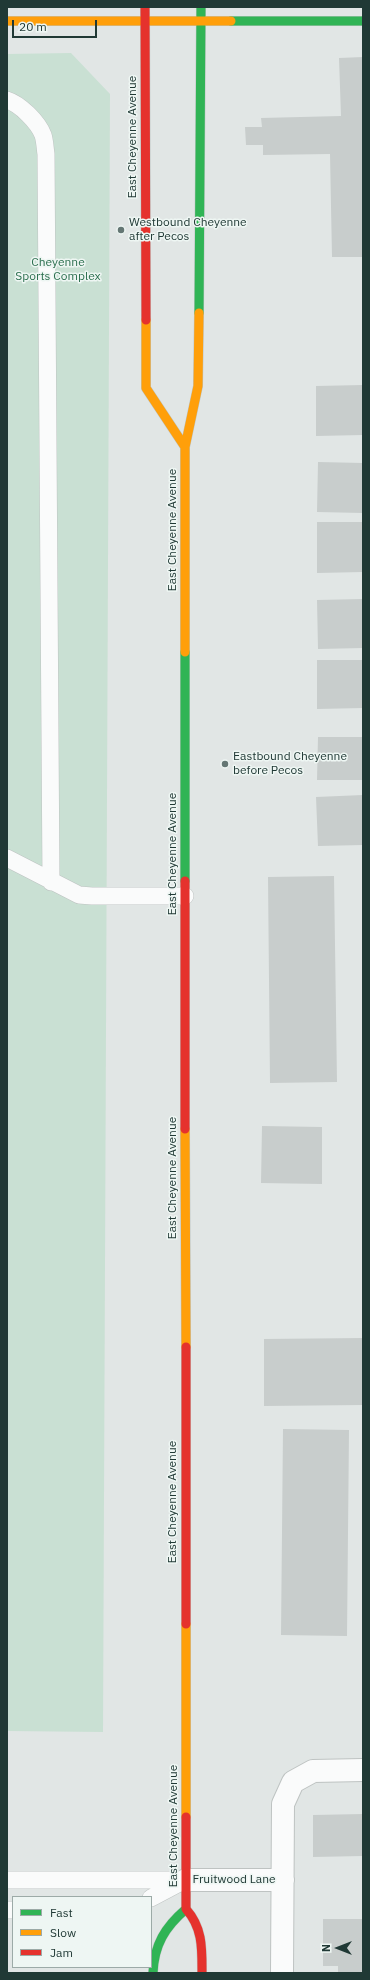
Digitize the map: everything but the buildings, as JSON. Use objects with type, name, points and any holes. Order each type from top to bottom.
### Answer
[{"type":"main road","name":"East Cheyenne Avenue","points":[[145,7],[146,388],[185,447]]},
{"type":"main road","name":"East Cheyenne Avenue","points":[[186,1909],[185,447],[198,386],[201,7]]},
{"type":"main road","points":[[7,21],[363,21]]},
{"type":"main road","points":[[153,1973],[156,1947],[163,1932],[173,1919],[186,1909],[193,1916],[201,1937],[202,1973]]},
{"type":"street","name":"Fruitwood Lane","points":[[282,1973],[283,1804],[293,1782],[314,1770],[363,1770]]},
{"type":"street","name":"Fruitwood Lane","points":[[186,1880],[283,1880]]},
{"type":"lane","points":[[7,100],[14,102],[32,119],[43,134],[46,154],[51,882]]},
{"type":"lane","points":[[7,858],[51,882],[79,894],[92,896],[185,896]]},
{"type":"lane","points":[[7,1880],[186,1880]]},
{"type":"lane","points":[[152,1897],[186,1880]]},
{"type":"green space","name":"Cheyenne Sports Complex","points":[[71,53],[110,94],[103,1732],[7,1731],[7,54]]},
{"type":"traffic: fast","points":[[199,313],[201,7]]},
{"type":"traffic: fast","points":[[231,21],[363,21]]},
{"type":"traffic: fast","points":[[185,652],[185,881]]},
{"type":"traffic: fast","points":[[153,1973],[158,1945],[162,1937],[172,1923],[186,1909]]},
{"type":"traffic: slow","points":[[7,21],[231,21]]},
{"type":"traffic: slow","points":[[185,652],[185,447],[198,386],[199,313]]},
{"type":"traffic: slow","points":[[146,320],[146,388],[185,447]]},
{"type":"traffic: slow","points":[[185,1129],[186,1347]]},
{"type":"traffic: slow","points":[[186,1624],[186,1817]]},
{"type":"traffic: jam","points":[[145,7],[146,320]]},
{"type":"traffic: jam","points":[[185,881],[185,1129]]},
{"type":"traffic: jam","points":[[186,1347],[186,1624]]},
{"type":"traffic: jam","points":[[186,1817],[186,1909],[192,1916],[199,1931],[202,1973]]},
{"type":"place","name":"Westbound Cheyenne after Pecos","points":[[121,230]]},
{"type":"place","name":"Eastbound Cheyenne before Pecos","points":[[225,764]]}]
